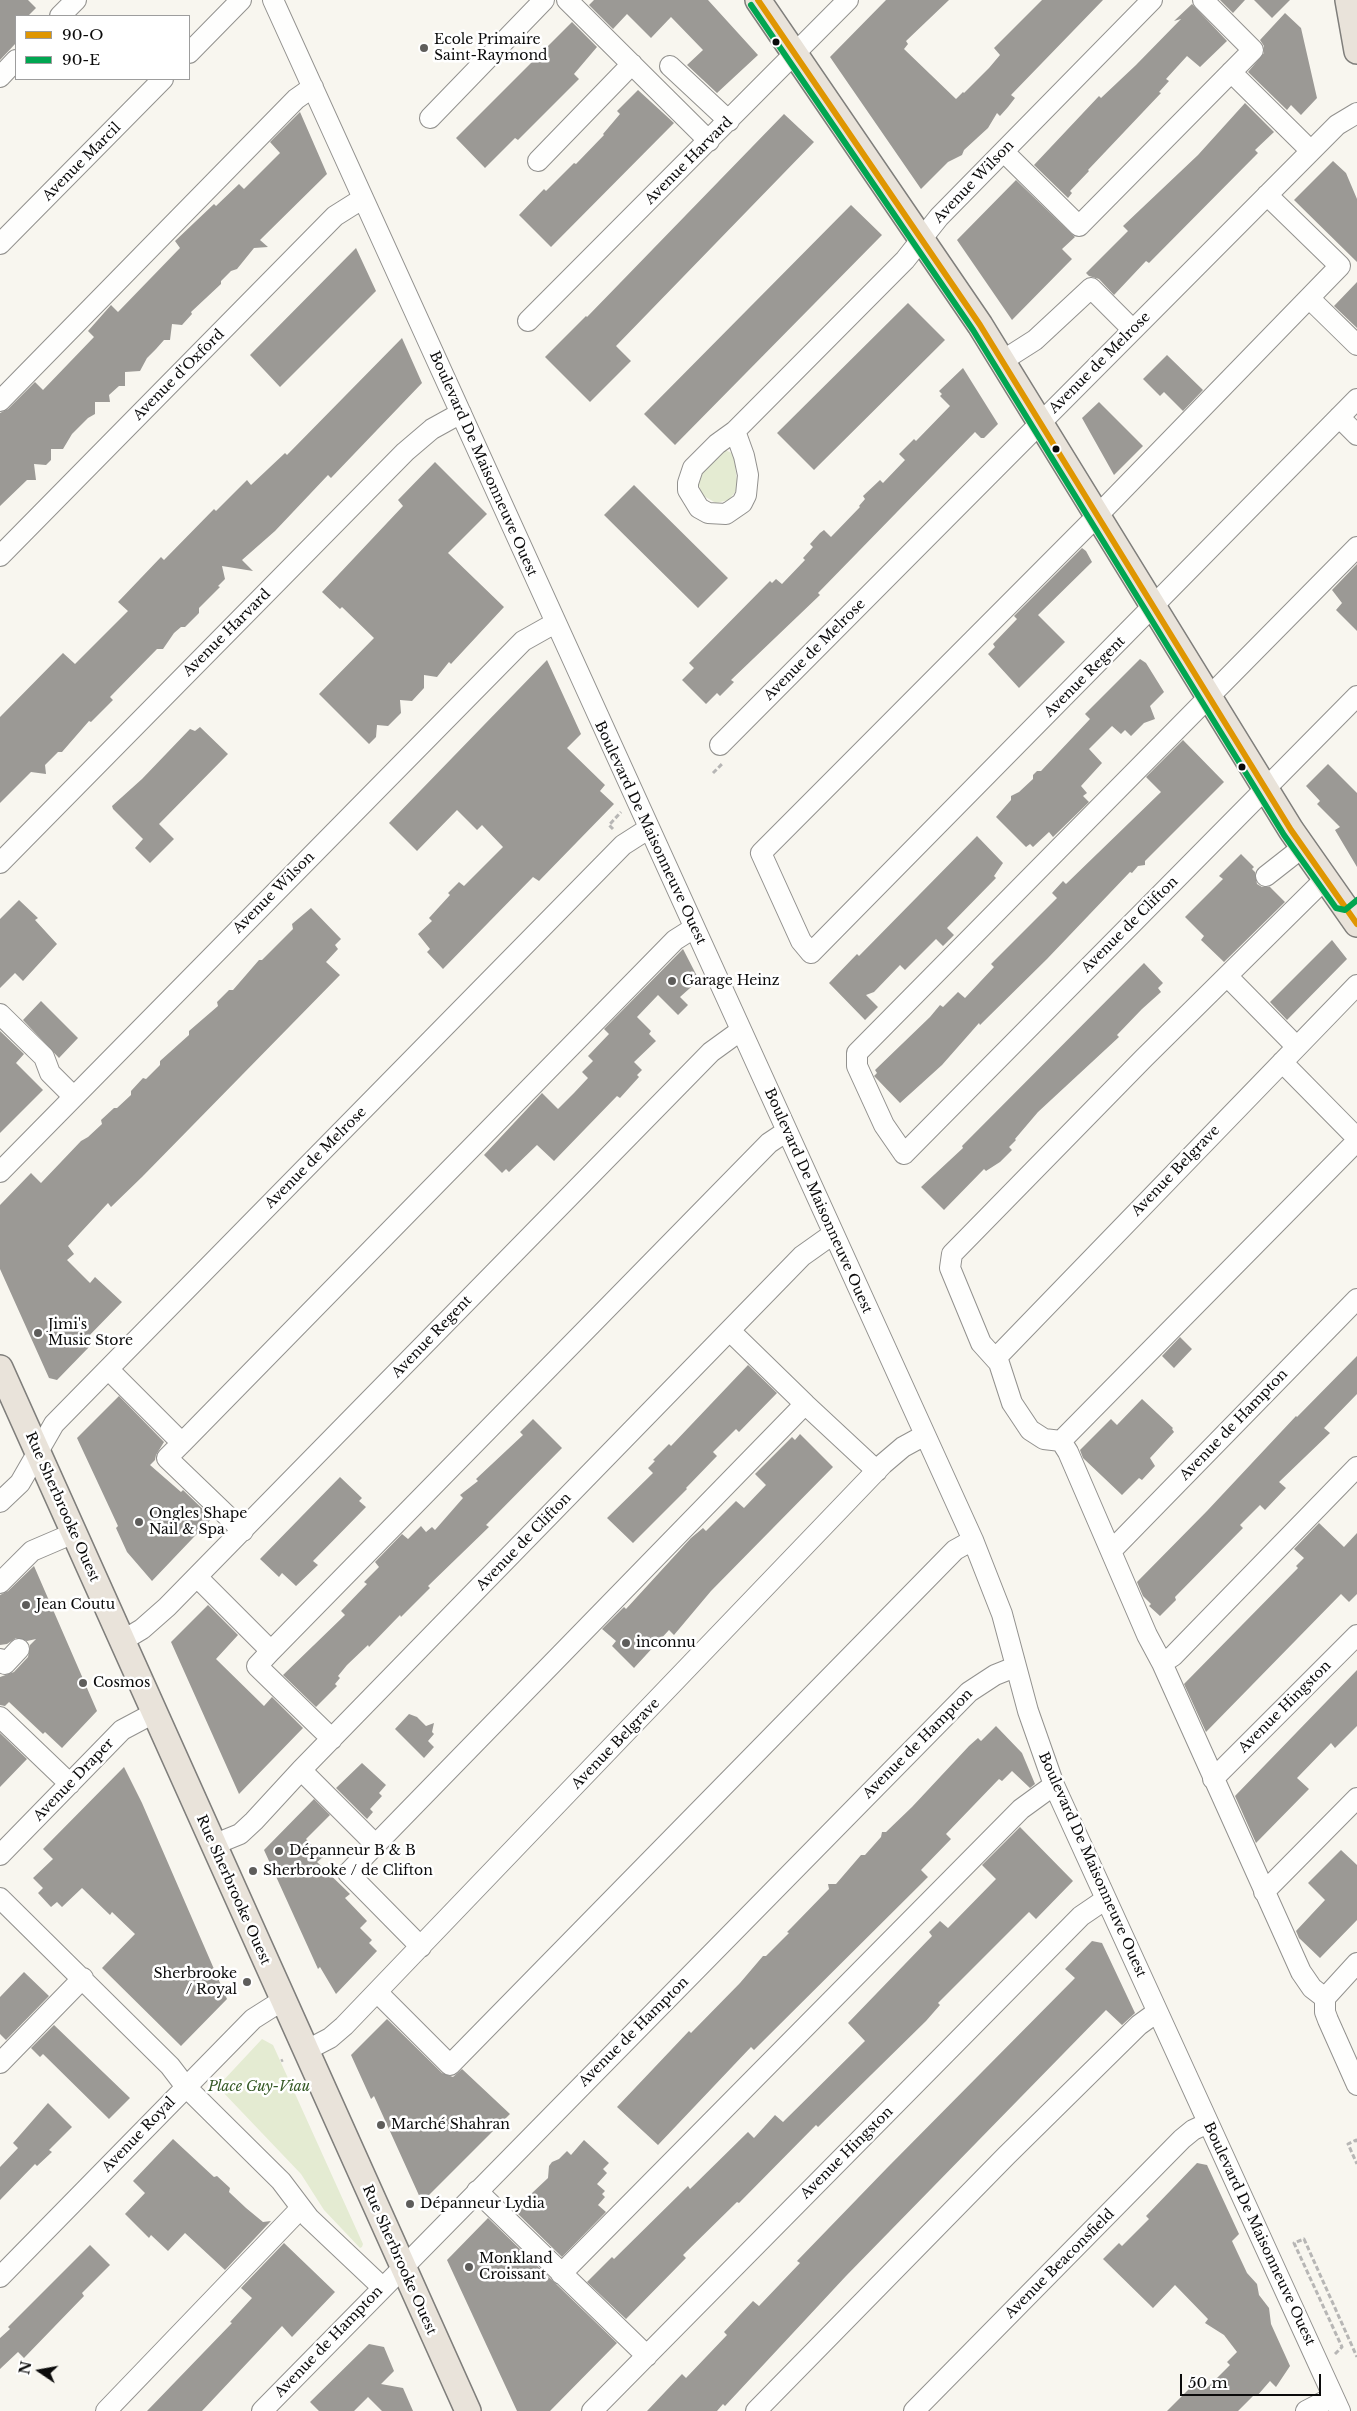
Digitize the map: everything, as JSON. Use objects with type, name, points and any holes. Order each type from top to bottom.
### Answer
[{"type":"main road","points":[[758,0],[922,239],[1002,361],[1303,847],[1326,878],[1350,895],[1357,924]]},
{"type":"main road","points":[[1348,0],[1357,50]]},
{"type":"main road","name":"Rue Sherbrooke Ouest","points":[[0,1368],[283,2000],[290,2057],[403,2267],[468,2411]]},
{"type":"street","points":[[61,15],[76,0]]},
{"type":"street","points":[[190,52],[241,0]]},
{"type":"street","name":"Boulevard De Maisonneuve Ouest","points":[[273,0],[648,829],[973,1540],[1002,1614],[1028,1711],[1054,1785],[1336,2404]]},
{"type":"street","points":[[430,118],[544,0]]},
{"type":"street","points":[[567,0],[709,141]]},
{"type":"street","name":"Avenue Harvard","points":[[528,321],[848,0]]},
{"type":"street","name":"Avenue Wilson","points":[[735,431],[905,260],[939,217],[1152,0]]},
{"type":"street","points":[[1004,152],[1078,226],[1253,50],[1203,0]]},
{"type":"street","points":[[0,77],[15,61]]},
{"type":"street","points":[[538,161],[632,64]]},
{"type":"street","points":[[670,66],[729,121]]},
{"type":"street","points":[[1230,72],[1311,151]]},
{"type":"street","name":"Avenue Marcil","points":[[0,244],[162,80]]},
{"type":"street","points":[[0,401],[296,99],[312,87]]},
{"type":"street","name":"Avenue de Melrose","points":[[722,753],[1041,422],[1337,125],[1357,113]]},
{"type":"street","points":[[1098,515],[1340,266],[1267,195]]},
{"type":"street","name":"Avenue d'Oxford","points":[[0,556],[335,216],[362,199]]},
{"type":"street","points":[[1002,361],[1036,340],[1091,288],[1133,330]]},
{"type":"street","points":[[1309,298],[1357,345]]},
{"type":"street","name":"Avenue Regent","points":[[1098,515],[761,852],[801,940],[811,953],[1357,399]]},
{"type":"street","name":"Avenue Harvard","points":[[0,863],[405,452],[428,432],[461,412]]},
{"type":"street","points":[[1340,417],[1357,435]]},
{"type":"street","points":[[1210,697],[1357,547]]},
{"type":"street","name":"Avenue Wilson","points":[[0,1172],[523,641],[555,623]]},
{"type":"street","name":"Avenue de Clifton","points":[[1210,697],[857,1053],[857,1066],[884,1125],[904,1154],[1357,696]]},
{"type":"street","name":"Avenue de Melrose","points":[[0,1502],[20,1482],[54,1424],[626,842],[648,829]]},
{"type":"street","points":[[1266,876],[1303,847]]},
{"type":"street","points":[[1061,1441],[1044,1439],[1030,1430],[1012,1403],[1004,1382],[1001,1366],[981,1343],[950,1268],[952,1254],[1326,878]]},
{"type":"street","points":[[243,1531],[167,1458],[675,940],[694,928]]},
{"type":"street","points":[[1227,976],[1297,1048]]},
{"type":"street","name":"Avenue Belgrave","points":[[996,1358],[1357,985]]},
{"type":"street","points":[[0,1014],[44,1057],[50,1073],[74,1097]]},
{"type":"street","name":"Avenue Regent","points":[[122,1641],[157,1617],[711,1052],[740,1031]]},
{"type":"street","points":[[1061,1441],[1356,1144],[1354,1135],[1282,1062]]},
{"type":"street","points":[[332,1739],[257,1666],[769,1143],[787,1131]]},
{"type":"street","name":"Avenue de Clifton","points":[[213,1845],[246,1830],[301,1770],[802,1256],[833,1234]]},
{"type":"street","name":"Avenue de Hampton","points":[[1111,1551],[1357,1299]]},
{"type":"street","points":[[730,1331],[804,1404],[877,1471]]},
{"type":"street","points":[[108,1369],[182,1443]]},
{"type":"street","points":[[421,1947],[348,1872],[804,1404]]},
{"type":"street","name":"Avenue Belgrave","points":[[290,2057],[336,2033],[421,1947],[877,1471],[903,1447],[925,1434]]},
{"type":"street","points":[[1061,1441],[1068,1452],[1147,1635],[1162,1663],[1305,1981],[1325,1998],[1328,2020],[1357,2085]]},
{"type":"street","points":[[1162,1663],[1173,1656],[1357,1467]]},
{"type":"street","points":[[0,1583],[32,1551],[74,1533]]},
{"type":"street","points":[[377,1992],[450,2065],[956,1550],[973,1540]]},
{"type":"street","points":[[197,1577],[271,1651]]},
{"type":"street","name":"Avenue Hingston","points":[[1213,1779],[1355,1641]]},
{"type":"street","points":[[2,1664],[19,1649]]},
{"type":"street","name":"Avenue de Hampton","points":[[262,2411],[969,1692],[996,1675],[1016,1667]]},
{"type":"street","name":"Avenue Draper","points":[[0,1855],[122,1730],[154,1713]]},
{"type":"street","points":[[0,1717],[70,1784]]},
{"type":"street","points":[[301,1770],[375,1844]]},
{"type":"street","points":[[561,2274],[1021,1809],[1054,1785]]},
{"type":"street","points":[[1264,1892],[1357,1798]]},
{"type":"street","points":[[0,1898],[170,2066],[186,2087],[281,2181],[301,2208],[382,2287]]},
{"type":"street","name":"Avenue Hingston","points":[[592,2411],[1081,1916],[1106,1899]]},
{"type":"street","points":[[1325,1998],[1357,1963]]},
{"type":"street","points":[[0,2063],[83,1978]]},
{"type":"street","name":"Avenue Royal","points":[[0,2277],[253,2019],[283,2000]]},
{"type":"street","points":[[756,2411],[1013,2149],[1139,2024],[1157,2012]]},
{"type":"street","name":"Avenue Beaconsfield","points":[[914,2411],[1182,2139],[1193,2130],[1208,2123]]},
{"type":"street","points":[[477,2191],[647,2356]]},
{"type":"street","points":[[106,2411],[301,2208]]},
{"type":"street","points":[[1306,2411],[1336,2404]]},
{"type":"path","points":[[713,773],[722,753]]},
{"type":"path","points":[[611,823],[621,812]]},
{"type":"path","points":[[1357,2142],[1356,2140],[1348,2144],[1357,2164]]},
{"type":"path","points":[[1337,2360],[1334,2354],[1342,2346],[1294,2243],[1304,2239],[1357,2357]]},
{"type":"green space","points":[[725,450],[732,453],[734,458],[738,488],[729,500],[716,503],[702,495],[698,482],[700,475]]},
{"type":"green space","name":"Place Guy-Viau","points":[[262,2039],[273,2045],[363,2244],[360,2248],[324,2210],[301,2174],[220,2089],[220,2084]]},
{"type":"building","points":[[0,0],[28,0],[36,8],[29,15],[15,15],[15,44],[0,60]]},
{"type":"building","points":[[594,0],[708,0],[758,55],[717,93],[687,65],[703,50],[671,17],[651,38],[627,14],[613,29],[589,5]]},
{"type":"building","points":[[886,0],[949,0],[906,41],[908,44],[904,49],[956,99],[1000,55],[994,48],[1042,0],[1103,0],[1011,95],[1015,98],[1000,116],[997,113],[988,128],[964,150],[962,155],[948,162],[921,189],[830,57]]},
{"type":"building","points":[[1220,0],[1245,0],[1233,13]]},
{"type":"building","points":[[1254,0],[1290,0],[1272,18]]},
{"type":"building","points":[[1192,4],[1227,41],[1200,67],[1187,56],[1166,79],[1169,81],[1159,92],[1161,93],[1088,170],[1070,191],[1072,193],[1068,198],[1034,165],[1099,96],[1101,98],[1136,65],[1181,19],[1174,21]]},
{"type":"building","points":[[1285,13],[1301,28],[1317,98],[1301,115],[1291,105],[1287,110],[1248,72],[1264,53],[1264,46],[1260,40]]},
{"type":"building","points":[[572,22],[597,47],[574,74],[579,79],[518,140],[515,138],[485,168],[456,138]]},
{"type":"building","points":[[638,90],[674,123],[551,247],[519,215],[544,189],[546,191],[574,163],[576,164],[604,135],[620,114],[617,111]]},
{"type":"building","points":[[1245,103],[1274,132],[1255,150],[1258,153],[1149,263],[1146,261],[1114,295],[1099,279],[1089,276],[1086,273],[1128,231],[1123,226],[1198,155]]},
{"type":"building","points":[[300,112],[327,174],[260,240],[268,247],[254,248],[237,269],[231,271],[221,281],[221,284],[191,312],[192,314],[182,325],[172,324],[170,340],[164,340],[147,358],[140,371],[125,372],[125,386],[119,386],[109,395],[110,402],[95,402],[95,414],[88,418],[72,434],[63,449],[51,449],[51,460],[46,465],[34,464],[36,480],[27,480],[0,506],[0,413],[8,409],[35,382],[43,390],[94,337],[88,331],[111,305],[118,312],[180,248],[175,241],[214,204],[216,206],[239,184],[244,189],[280,153],[270,142]]},
{"type":"building","points":[[784,114],[814,142],[616,346],[631,361],[590,402],[545,357],[587,317]]},
{"type":"building","points":[[1333,161],[1346,173],[1357,199],[1357,262],[1294,200]]},
{"type":"building","points":[[1016,180],[1075,237],[1062,249],[1072,259],[1012,320],[957,240]]},
{"type":"building","points":[[851,205],[882,235],[675,445],[644,414]]},
{"type":"building","points":[[356,248],[376,291],[280,387],[250,355]]},
{"type":"building","points":[[1357,282],[1357,328],[1334,306]]},
{"type":"building","points":[[908,303],[945,340],[814,470],[777,433]]},
{"type":"building","points":[[402,338],[422,383],[331,478],[328,475],[275,531],[242,560],[253,571],[222,566],[225,579],[218,586],[220,587],[199,608],[199,613],[185,627],[181,627],[174,633],[163,649],[157,649],[110,697],[113,700],[91,722],[89,721],[62,752],[58,752],[45,765],[46,774],[31,772],[0,803],[0,717],[63,653],[75,664],[128,611],[118,602],[161,557],[164,560],[214,509],[216,511],[247,480],[251,485],[285,453],[287,455]]},
{"type":"building","points":[[1167,355],[1203,390],[1183,411],[1164,392],[1160,396],[1143,379]]},
{"type":"building","points":[[963,368],[998,424],[984,438],[981,438],[975,432],[818,593],[820,595],[731,680],[734,682],[720,696],[717,693],[706,704],[682,680],[694,668],[689,663],[770,581],[772,583],[776,579],[782,584],[805,560],[803,558],[813,547],[810,544],[820,533],[824,530],[831,537],[860,507],[865,499],[863,496],[880,480],[883,483],[905,460],[899,454],[914,439],[916,441],[950,406],[940,396],[942,394],[939,391]]},
{"type":"building","points":[[1099,402],[1143,446],[1114,475],[1082,418]]},
{"type":"building","points":[[435,462],[487,514],[448,553],[504,607],[451,664],[449,662],[437,677],[424,675],[424,688],[412,701],[400,700],[401,713],[388,726],[377,725],[376,737],[369,744],[319,694],[374,638],[342,607],[340,609],[322,592],[403,506],[398,500]]},
{"type":"building","points":[[634,485],[728,578],[698,608],[604,515]]},
{"type":"building","points":[[1082,548],[1086,551],[1092,562],[1038,615],[1065,642],[1019,688],[988,654],[995,647],[993,644],[1017,619],[1014,616]]},
{"type":"building","points":[[1357,564],[1357,631],[1336,610],[1342,603],[1332,590]]},
{"type":"building","points":[[1140,659],[1146,663],[1164,692],[1150,706],[1155,719],[1144,723],[1131,736],[1125,730],[1121,734],[1112,726],[1089,749],[1102,763],[1081,786],[1087,793],[1083,796],[1089,802],[1053,837],[1049,832],[1033,847],[1030,844],[1026,847],[996,817],[1011,800],[1011,796],[1019,792],[1033,779],[1033,775],[1037,771],[1041,771],[1090,719],[1085,714]]},
{"type":"building","points":[[547,660],[581,734],[567,748],[605,785],[600,791],[614,804],[539,881],[533,877],[443,969],[427,952],[430,949],[418,934],[432,921],[429,918],[450,895],[448,893],[459,882],[464,886],[503,847],[482,825],[477,830],[457,810],[417,851],[389,823]]},
{"type":"building","points":[[200,727],[228,754],[159,824],[174,839],[150,863],[135,848],[143,839],[112,806],[142,779],[190,729],[195,731]]},
{"type":"building","points":[[1183,740],[1224,782],[1145,861],[1145,865],[1138,866],[1132,873],[1130,872],[1047,959],[980,1025],[979,1023],[942,1065],[900,1103],[874,1076],[877,1073],[875,1070],[940,1005],[943,1007],[958,992],[965,998],[994,967],[991,964],[1057,898],[1052,893],[1063,881],[1066,884],[1161,792],[1146,777]]},
{"type":"building","points":[[1328,764],[1357,793],[1357,867],[1335,830],[1340,827],[1317,804],[1320,801],[1306,786]]},
{"type":"building","points":[[977,836],[1003,863],[994,876],[996,878],[947,928],[954,935],[943,946],[936,939],[905,970],[900,965],[874,992],[866,995],[878,1007],[865,1020],[829,983],[857,954],[859,956]]},
{"type":"building","points":[[1241,854],[1254,867],[1252,869],[1255,872],[1257,884],[1262,887],[1270,887],[1285,902],[1224,962],[1201,940],[1204,936],[1185,917],[1223,879],[1219,876]]},
{"type":"building","points":[[19,900],[38,918],[35,920],[57,944],[23,981],[15,973],[0,988],[0,919]]},
{"type":"building","points":[[311,908],[341,939],[335,945],[338,949],[326,962],[340,975],[142,1177],[111,1207],[108,1203],[68,1246],[74,1254],[67,1260],[90,1283],[95,1277],[122,1302],[84,1341],[90,1346],[57,1380],[49,1378],[0,1269],[0,1205],[31,1173],[41,1183],[81,1141],[102,1124],[101,1120],[131,1095],[131,1091],[143,1078],[146,1079],[160,1065],[160,1061],[189,1035],[189,1031],[218,1006],[217,1002],[229,990],[233,990],[259,960],[262,960],[293,929],[292,924]]},
{"type":"building","points":[[1332,940],[1347,959],[1287,1020],[1270,1002]]},
{"type":"building","points":[[683,949],[699,980],[680,997],[688,1005],[678,1015],[658,995],[637,1017],[651,1031],[649,1034],[656,1041],[634,1062],[642,1070],[637,1075],[639,1077],[620,1098],[617,1096],[554,1161],[537,1145],[509,1172],[506,1169],[502,1173],[484,1155],[542,1093],[558,1109],[574,1093],[588,1078],[582,1072],[593,1061],[588,1056],[609,1034],[604,1029]]},
{"type":"building","points":[[1144,963],[1163,983],[1158,988],[1161,992],[1117,1035],[1119,1037],[1038,1112],[1009,1147],[1012,1150],[1000,1162],[986,1171],[984,1169],[944,1210],[921,1187],[963,1148],[962,1146]]},
{"type":"building","points":[[41,1001],[78,1038],[59,1058],[23,1020]]},
{"type":"building","points":[[0,1031],[24,1054],[16,1063],[43,1090],[0,1133]]},
{"type":"building","points":[[1180,1337],[1192,1349],[1174,1368],[1162,1356]]},
{"type":"building","points":[[1357,1356],[1357,1394],[1324,1428],[1330,1433],[1279,1482],[1286,1488],[1265,1510],[1260,1505],[1240,1525],[1243,1528],[1175,1597],[1176,1600],[1160,1616],[1149,1606],[1151,1604],[1143,1596],[1137,1582],[1296,1416]]},
{"type":"building","points":[[748,1365],[777,1393],[739,1432],[736,1429],[713,1452],[717,1456],[633,1543],[607,1518],[653,1473],[648,1468],[655,1461],[653,1460],[669,1444],[671,1446]]},
{"type":"building","points":[[119,1396],[164,1442],[155,1460],[150,1465],[181,1492],[183,1490],[212,1518],[152,1581],[127,1552],[116,1528],[118,1526],[77,1438]]},
{"type":"building","points":[[1142,1399],[1173,1428],[1174,1432],[1150,1458],[1155,1466],[1142,1480],[1139,1478],[1122,1495],[1083,1458],[1080,1450],[1111,1419],[1117,1425]]},
{"type":"building","points":[[533,1419],[562,1448],[486,1525],[489,1527],[428,1586],[430,1588],[369,1647],[368,1645],[347,1665],[338,1676],[340,1678],[335,1684],[337,1686],[316,1707],[283,1675],[345,1615],[341,1611],[367,1584],[364,1582],[379,1567],[375,1562],[402,1534],[408,1539],[421,1526],[426,1532],[432,1527],[435,1530],[463,1498],[460,1495],[478,1481],[476,1479],[523,1435],[520,1432]]},
{"type":"building","points":[[800,1434],[833,1467],[711,1591],[674,1635],[669,1630],[634,1668],[612,1646],[616,1641],[602,1629],[624,1607],[626,1609],[691,1538],[703,1528],[706,1531],[736,1501],[744,1508],[766,1485],[755,1474],[792,1437],[795,1440]]},
{"type":"building","points":[[340,1477],[362,1498],[359,1501],[366,1507],[313,1561],[318,1565],[296,1586],[282,1573],[279,1577],[260,1559]]},
{"type":"building","points":[[1319,1523],[1344,1547],[1357,1533],[1357,1594],[1349,1602],[1341,1594],[1206,1732],[1184,1684],[1298,1568],[1296,1566],[1304,1558],[1294,1549]]},
{"type":"building","points":[[34,1566],[97,1711],[62,1748],[45,1732],[43,1734],[9,1702],[5,1706],[0,1705],[0,1677],[14,1672],[28,1657],[30,1645],[36,1639],[27,1641],[16,1638],[7,1644],[0,1645],[0,1595],[8,1591]]},
{"type":"building","points":[[208,1605],[238,1635],[216,1659],[264,1706],[272,1697],[303,1728],[239,1794],[171,1642]]},
{"type":"building","points":[[1357,1670],[1357,1726],[1335,1748],[1331,1743],[1297,1778],[1309,1789],[1256,1843],[1235,1796]]},
{"type":"building","points":[[409,1714],[417,1717],[426,1726],[434,1723],[432,1732],[434,1734],[428,1741],[434,1747],[424,1758],[395,1729]]},
{"type":"building","points":[[996,1726],[1022,1753],[1035,1784],[1030,1788],[1012,1771],[1002,1781],[999,1779],[946,1834],[951,1839],[921,1870],[928,1877],[754,2050],[751,2047],[658,2145],[617,2107],[689,2031],[691,2033],[740,1983],[763,1956],[766,1956],[789,1933],[787,1932],[829,1889],[828,1884],[836,1884],[861,1855],[865,1855],[881,1837],[882,1832],[886,1832],[912,1807],[969,1746],[978,1738],[981,1741]]},
{"type":"building","points":[[0,1733],[27,1759],[0,1787]]},
{"type":"building","points":[[362,1763],[386,1785],[379,1793],[382,1796],[370,1809],[373,1812],[367,1819],[336,1788]]},
{"type":"building","points":[[124,1767],[142,1803],[227,1999],[181,2046],[102,1968],[135,1934],[112,1912],[110,1915],[82,1888],[62,1907],[57,1902],[51,1907],[38,1893],[43,1888],[33,1878],[53,1859],[43,1849]]},
{"type":"building","points":[[314,1799],[330,1815],[306,1839],[323,1857],[317,1862],[350,1894],[345,1898],[367,1921],[360,1928],[372,1940],[369,1943],[377,1951],[336,1994],[320,1967],[318,1969],[264,1850]]},
{"type":"building","points":[[1020,1827],[1073,1881],[1036,1919],[1029,1912],[938,2003],[940,2005],[926,2021],[683,2255],[686,2258],[626,2319],[587,2282],[612,2257],[614,2259],[688,2186],[690,2189],[748,2132],[754,2138],[775,2115],[783,2122],[865,2041],[848,2023],[932,1936],[929,1932],[940,1921],[948,1928],[996,1879],[982,1865]]},
{"type":"building","points":[[1341,1850],[1357,1865],[1357,1920],[1320,1958],[1299,1938],[1296,1931],[1325,1900],[1308,1883]]},
{"type":"building","points":[[1092,1941],[1102,1943],[1135,2013],[1122,2025],[1106,2010],[846,2276],[725,2406],[723,2404],[717,2411],[647,2411],[682,2374],[686,2378],[727,2335],[724,2332],[753,2301],[759,2306],[800,2263],[797,2261],[1075,1978],[1065,1969]]},
{"type":"building","points":[[24,1972],[49,1996],[6,2040],[0,2034],[0,1997]]},
{"type":"building","points":[[387,2019],[442,2073],[453,2077],[462,2069],[510,2114],[422,2202],[374,2096],[371,2099],[351,2055]]},
{"type":"building","points":[[54,2025],[130,2098],[109,2119],[43,2054],[40,2057],[31,2048]]},
{"type":"building","points":[[48,2103],[72,2127],[49,2150],[52,2152],[37,2166],[35,2164],[0,2200],[0,2167],[18,2148],[13,2143]]},
{"type":"building","points":[[173,2139],[214,2177],[217,2176],[230,2188],[229,2192],[246,2208],[263,2222],[271,2221],[225,2270],[185,2233],[168,2251],[151,2235],[149,2238],[125,2214],[145,2193],[133,2181]]},
{"type":"building","points":[[584,2140],[609,2163],[603,2169],[607,2173],[597,2184],[605,2191],[602,2194],[605,2197],[598,2205],[606,2212],[562,2257],[514,2210],[548,2178],[549,2166],[552,2162],[559,2159],[567,2151],[571,2155]]},
{"type":"building","points":[[1197,2163],[1207,2165],[1239,2234],[1232,2241],[1247,2273],[1257,2284],[1259,2295],[1269,2308],[1271,2324],[1290,2366],[1276,2387],[1270,2381],[1257,2396],[1253,2396],[1238,2411],[1167,2411],[1197,2381],[1206,2389],[1230,2365],[1227,2362],[1237,2352],[1224,2335],[1205,2323],[1208,2319],[1175,2285],[1153,2308],[1103,2259],[1119,2243],[1122,2246],[1149,2219],[1146,2216]]},
{"type":"building","points":[[488,2218],[617,2343],[550,2411],[517,2411],[447,2260]]},
{"type":"building","points":[[284,2243],[335,2292],[292,2337],[282,2326],[202,2411],[147,2411],[232,2323],[230,2322],[252,2298],[241,2288]]},
{"type":"building","points":[[90,2245],[110,2265],[82,2293],[84,2296],[24,2358],[18,2352],[0,2369],[0,2338],[10,2329],[8,2327]]},
{"type":"building","points":[[369,2344],[384,2347],[394,2371],[381,2384],[403,2388],[413,2411],[382,2411],[368,2397],[354,2411],[319,2411],[310,2402]]},
{"type":"transit line","name":"90-O","points":[[758,0],[980,325],[1291,830],[1357,924]]},
{"type":"transit line","name":"90-E","points":[[751,5],[973,330],[1284,835],[1336,908],[1345,910],[1357,900]]},
{"type":"place","name":"Ecole Primaire Saint-Raymond","points":[[424,48]]},
{"type":"place","name":"Garage Heinz","points":[[672,981]]},
{"type":"place","name":"Jimi's Music Store","points":[[38,1333]]},
{"type":"place","name":"Ongles Shape Nail & Spa","points":[[139,1522]]},
{"type":"place","name":"Jean Coutu","points":[[26,1605]]},
{"type":"place","name":"inconnu","points":[[626,1643]]},
{"type":"place","name":"Cosmos","points":[[83,1683]]},
{"type":"place","name":"Dépanneur B & B","points":[[279,1851]]},
{"type":"place","name":"Sherbrooke / de Clifton","points":[[253,1871]]},
{"type":"place","name":"Sherbrooke / Royal","points":[[247,1982]]},
{"type":"place","name":"Marché Shahran","points":[[381,2125]]},
{"type":"place","name":"Dépanneur Lydia","points":[[410,2204]]},
{"type":"place","name":"Monkland Croissant","points":[[469,2267]]}]
